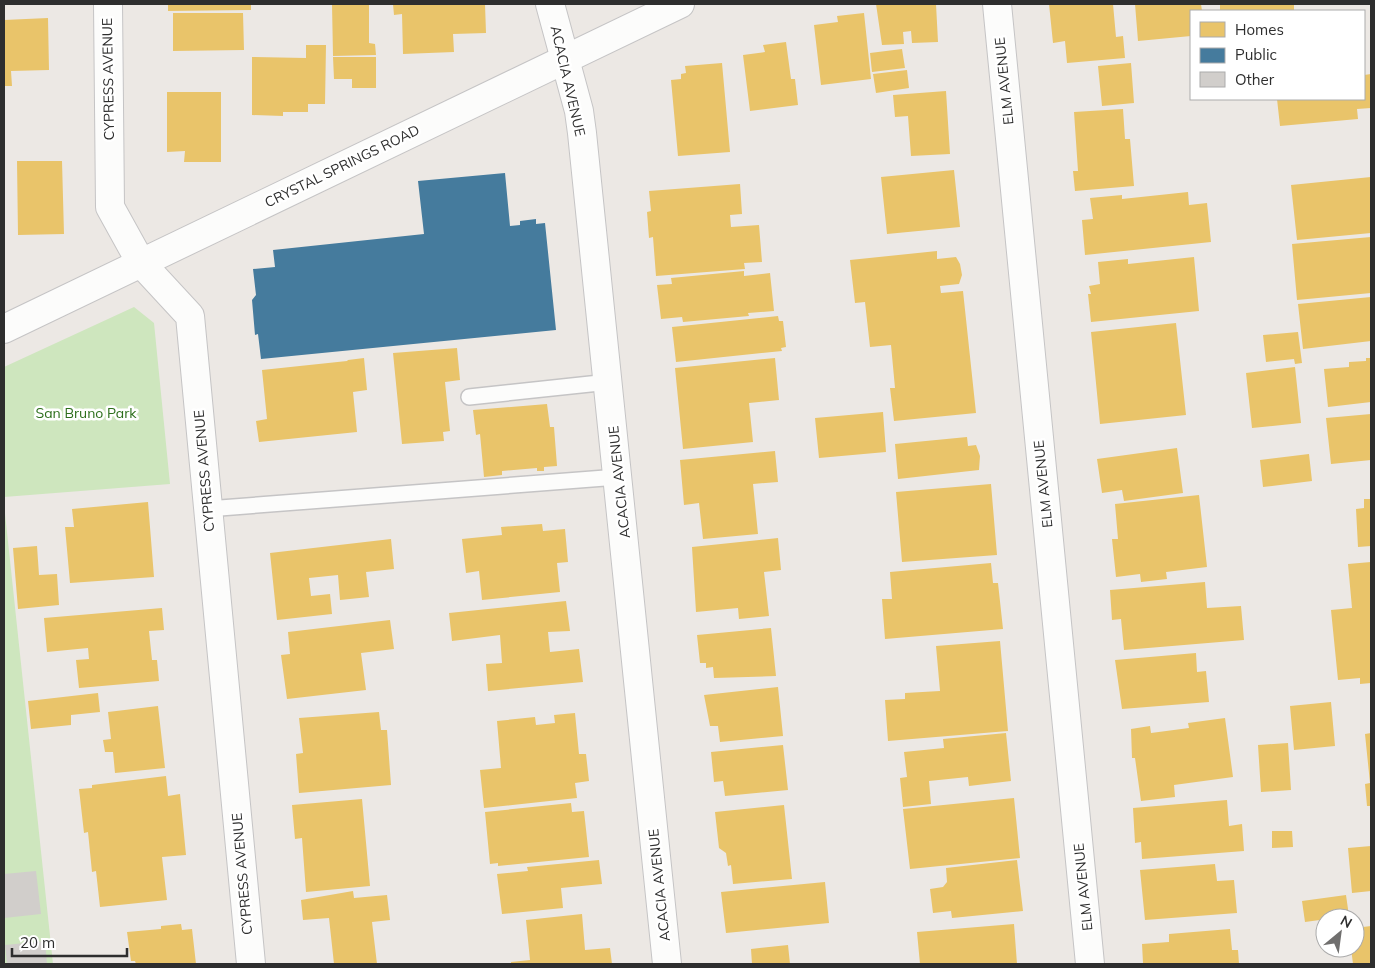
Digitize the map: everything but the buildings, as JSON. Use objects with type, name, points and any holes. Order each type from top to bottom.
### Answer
[{"type":"street","name":"CYPRESS AVENUE","points":[[108,4],[110,207],[141,263],[190,316],[251,964]]},
{"type":"street","name":"ACACIA AVENUE","points":[[550,4],[582,132],[667,964]]},
{"type":"street","name":"CRYSTAL SPRINGS ROAD","points":[[4,329],[563,58],[680,4]]},
{"type":"street","name":"ELM AVENUE","points":[[996,4],[1090,964]]},
{"type":"lane","points":[[469,397],[609,382]]},
{"type":"lane","points":[[207,509],[618,477]]},
{"type":"green space","name":"San Bruno Park","points":[[134,307],[154,323],[170,484],[4,497],[4,367]]},
{"type":"green space","points":[[4,504],[53,964],[4,964]]}]
